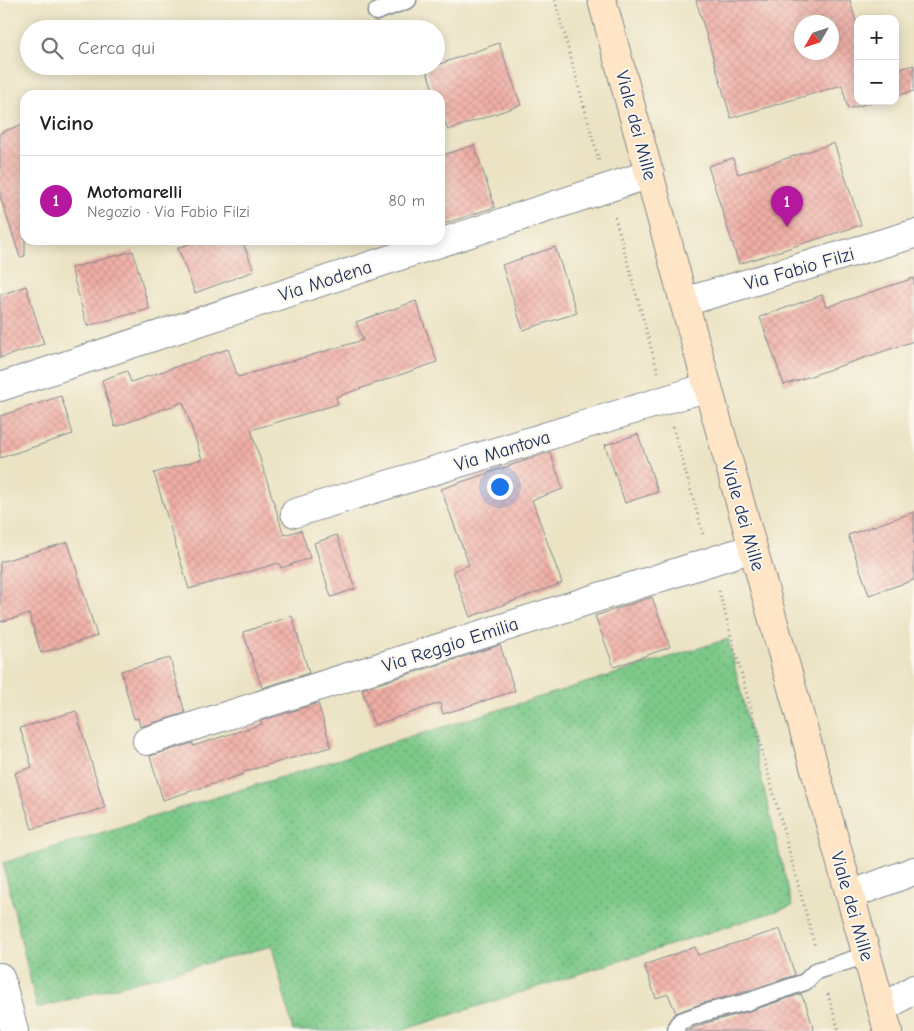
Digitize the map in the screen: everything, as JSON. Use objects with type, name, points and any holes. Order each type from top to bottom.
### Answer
[{"type":"street","name":"Viale dei Mille","points":[[602,0],[684,302],[885,1020]]},
{"type":"street","name":"Via Modena","points":[[445,240],[650,174]]},
{"type":"street","name":"Via Fabio Filzi","points":[[684,302],[914,234]]},
{"type":"street","name":"Via Modena","points":[[0,387],[431,245]]},
{"type":"street","name":"Via Mantova","points":[[295,513],[708,387]]},
{"type":"street","name":"Via Reggio Emilia","points":[[147,741],[710,560],[753,548]]},
{"type":"street","points":[[850,895],[914,871]]},
{"type":"street","points":[[0,977],[14,1031]]},
{"type":"street","points":[[885,1020],[914,989]]},
{"type":"street","points":[[885,1020],[894,1009],[914,1006]]},
{"type":"lane","points":[[376,12],[408,0]]},
{"type":"lane","points":[[676,1031],[677,1025],[682,1021],[702,1012],[747,1002],[805,982],[816,971],[867,955]]},
{"type":"path","points":[[555,0],[839,1031]]},
{"type":"green space","points":[[728,639],[792,906],[400,1031],[293,1031],[272,946],[37,1008],[3,863]]},
{"type":"building","points":[[696,0],[850,0],[854,15],[854,105],[862,105],[848,109],[842,85],[731,118]]},
{"type":"building","points":[[499,43],[521,105],[448,130],[445,122],[445,90],[433,90],[428,75],[445,75],[445,62]]},
{"type":"building","points":[[914,65],[914,91],[899,95],[899,69]]},
{"type":"building","points":[[20,125],[20,245],[25,245],[25,256],[20,257],[0,196],[0,133]]},
{"type":"building","points":[[834,143],[861,225],[739,264],[708,166],[733,158],[738,174]]},
{"type":"building","points":[[474,145],[495,207],[445,223],[445,154]]},
{"type":"building","points":[[186,245],[244,245],[254,271],[195,293],[178,248]]},
{"type":"building","points":[[555,247],[577,313],[523,330],[502,265]]},
{"type":"building","points":[[133,251],[149,309],[87,326],[71,268]]},
{"type":"building","points":[[914,278],[914,341],[784,385],[760,317],[822,295],[826,307]]},
{"type":"building","points":[[26,286],[44,344],[0,358],[0,295]]},
{"type":"building","points":[[416,301],[437,362],[336,397],[338,404],[251,430],[284,535],[301,530],[310,558],[281,568],[279,563],[189,589],[154,473],[202,459],[183,402],[115,427],[102,380],[127,371],[131,382],[228,349],[238,377],[363,340],[356,322]]},
{"type":"building","points":[[61,396],[73,434],[0,458],[0,416]]},
{"type":"building","points":[[638,434],[658,492],[625,503],[605,445]]},
{"type":"building","points":[[550,452],[563,489],[532,500],[562,583],[470,617],[453,571],[469,565],[441,489]]},
{"type":"building","points":[[914,512],[914,580],[869,595],[848,535]]},
{"type":"building","points":[[337,535],[355,589],[331,597],[314,543]]},
{"type":"building","points":[[68,542],[97,636],[41,653],[29,614],[0,622],[0,562]]},
{"type":"building","points":[[652,597],[670,647],[614,667],[595,616]]},
{"type":"building","points":[[292,616],[309,673],[262,688],[243,632]]},
{"type":"building","points":[[500,645],[515,691],[443,714],[440,703],[374,725],[362,689]]},
{"type":"building","points":[[170,658],[185,713],[140,727],[138,718],[134,719],[121,671]]},
{"type":"building","points":[[318,703],[331,747],[243,772],[244,774],[163,800],[150,756],[193,743],[193,746],[262,724],[261,721]]},
{"type":"building","points":[[76,711],[105,808],[32,829],[15,773],[32,767],[20,728]]},
{"type":"building","points":[[780,929],[795,975],[676,1013],[668,994],[656,998],[644,965],[695,947],[698,955]]},
{"type":"building","points":[[801,994],[814,1031],[686,1031],[706,1023]]},
{"type":"place","name":"Motomarelli","points":[[787,227]]}]
